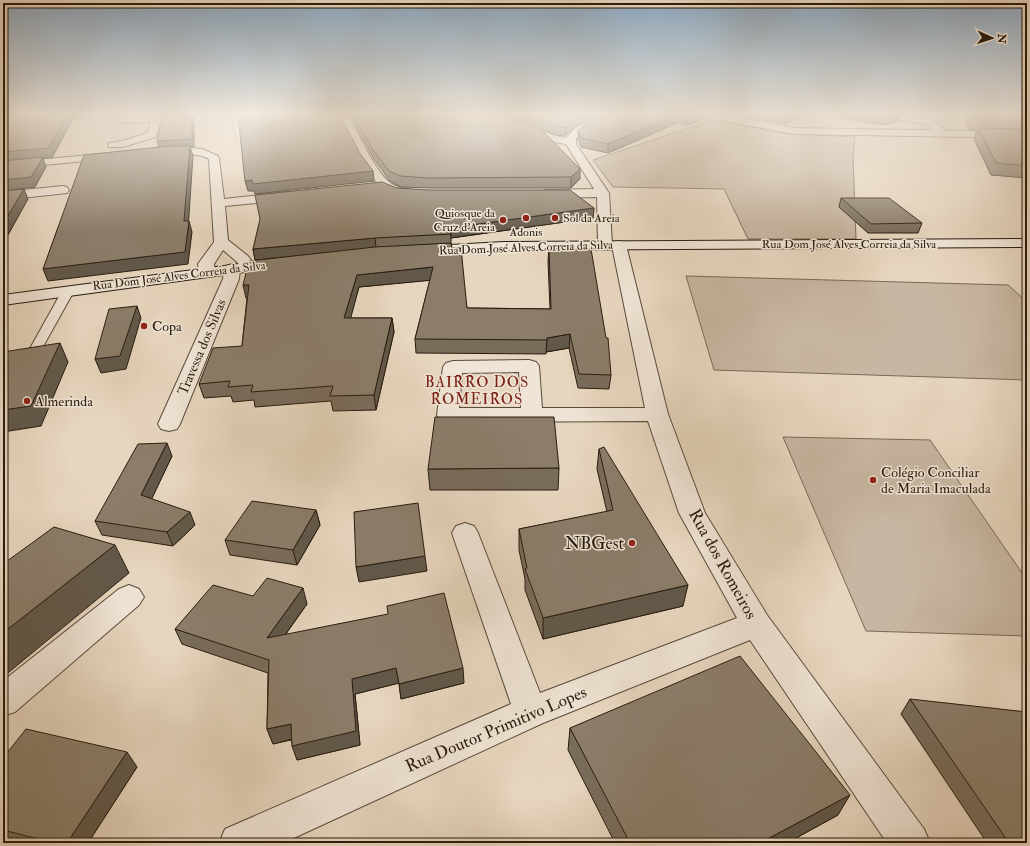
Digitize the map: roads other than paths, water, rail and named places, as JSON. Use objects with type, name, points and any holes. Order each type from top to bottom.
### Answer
[{"type":"street","points":[[3,166],[86,154]]},
{"type":"street","points":[[207,272],[206,264],[221,242],[219,203],[214,158],[208,154]]},
{"type":"street","points":[[365,154],[384,185],[398,192],[423,194]]},
{"type":"street","points":[[578,154],[603,193]]},
{"type":"street","points":[[369,187],[384,185]]},
{"type":"street","points":[[3,196],[63,190]]},
{"type":"street","points":[[537,194],[603,193]]},
{"type":"street","name":"Rua dos Romeiros","points":[[603,193],[612,245],[656,414],[692,513],[756,624],[910,843]]},
{"type":"street","points":[[219,203],[300,194]]},
{"type":"street","points":[[221,242],[243,258],[240,268]]},
{"type":"street","name":"Rua Dom José Alves Correia da Silva","points":[[416,252],[504,246],[1027,243]]},
{"type":"street","name":"Rua Dom José Alves Correia da Silva","points":[[3,300],[207,272],[293,262]]},
{"type":"street","name":"Travessa dos Silvas","points":[[169,424],[231,279],[240,268]]},
{"type":"street","points":[[532,414],[656,414]]},
{"type":"street","points":[[465,533],[531,712]]},
{"type":"street","points":[[3,701],[129,597]]},
{"type":"street","name":"Rua Doutor Primitivo Lopes","points":[[239,843],[531,712],[756,624]]},
{"type":"lane","points":[[34,352],[68,291]]},
{"type":"place","name":"Adonis","points":[[526,218]]},
{"type":"place","name":"Sol da Areia","points":[[555,218]]},
{"type":"place","name":"Quiosque da Cruz d'Areia","points":[[503,220]]},
{"type":"place","name":"Copa","points":[[144,326]]},
{"type":"place","name":"Almerinda","points":[[27,401]]},
{"type":"place","name":"Colégio Conciliar de Maria Imaculada","points":[[873,480]]},
{"type":"place","name":"NBGest","points":[[632,543]]},
{"type":"district","name":"BAIRRO DOS ROMEIROS","points":[[477,390]]}]
